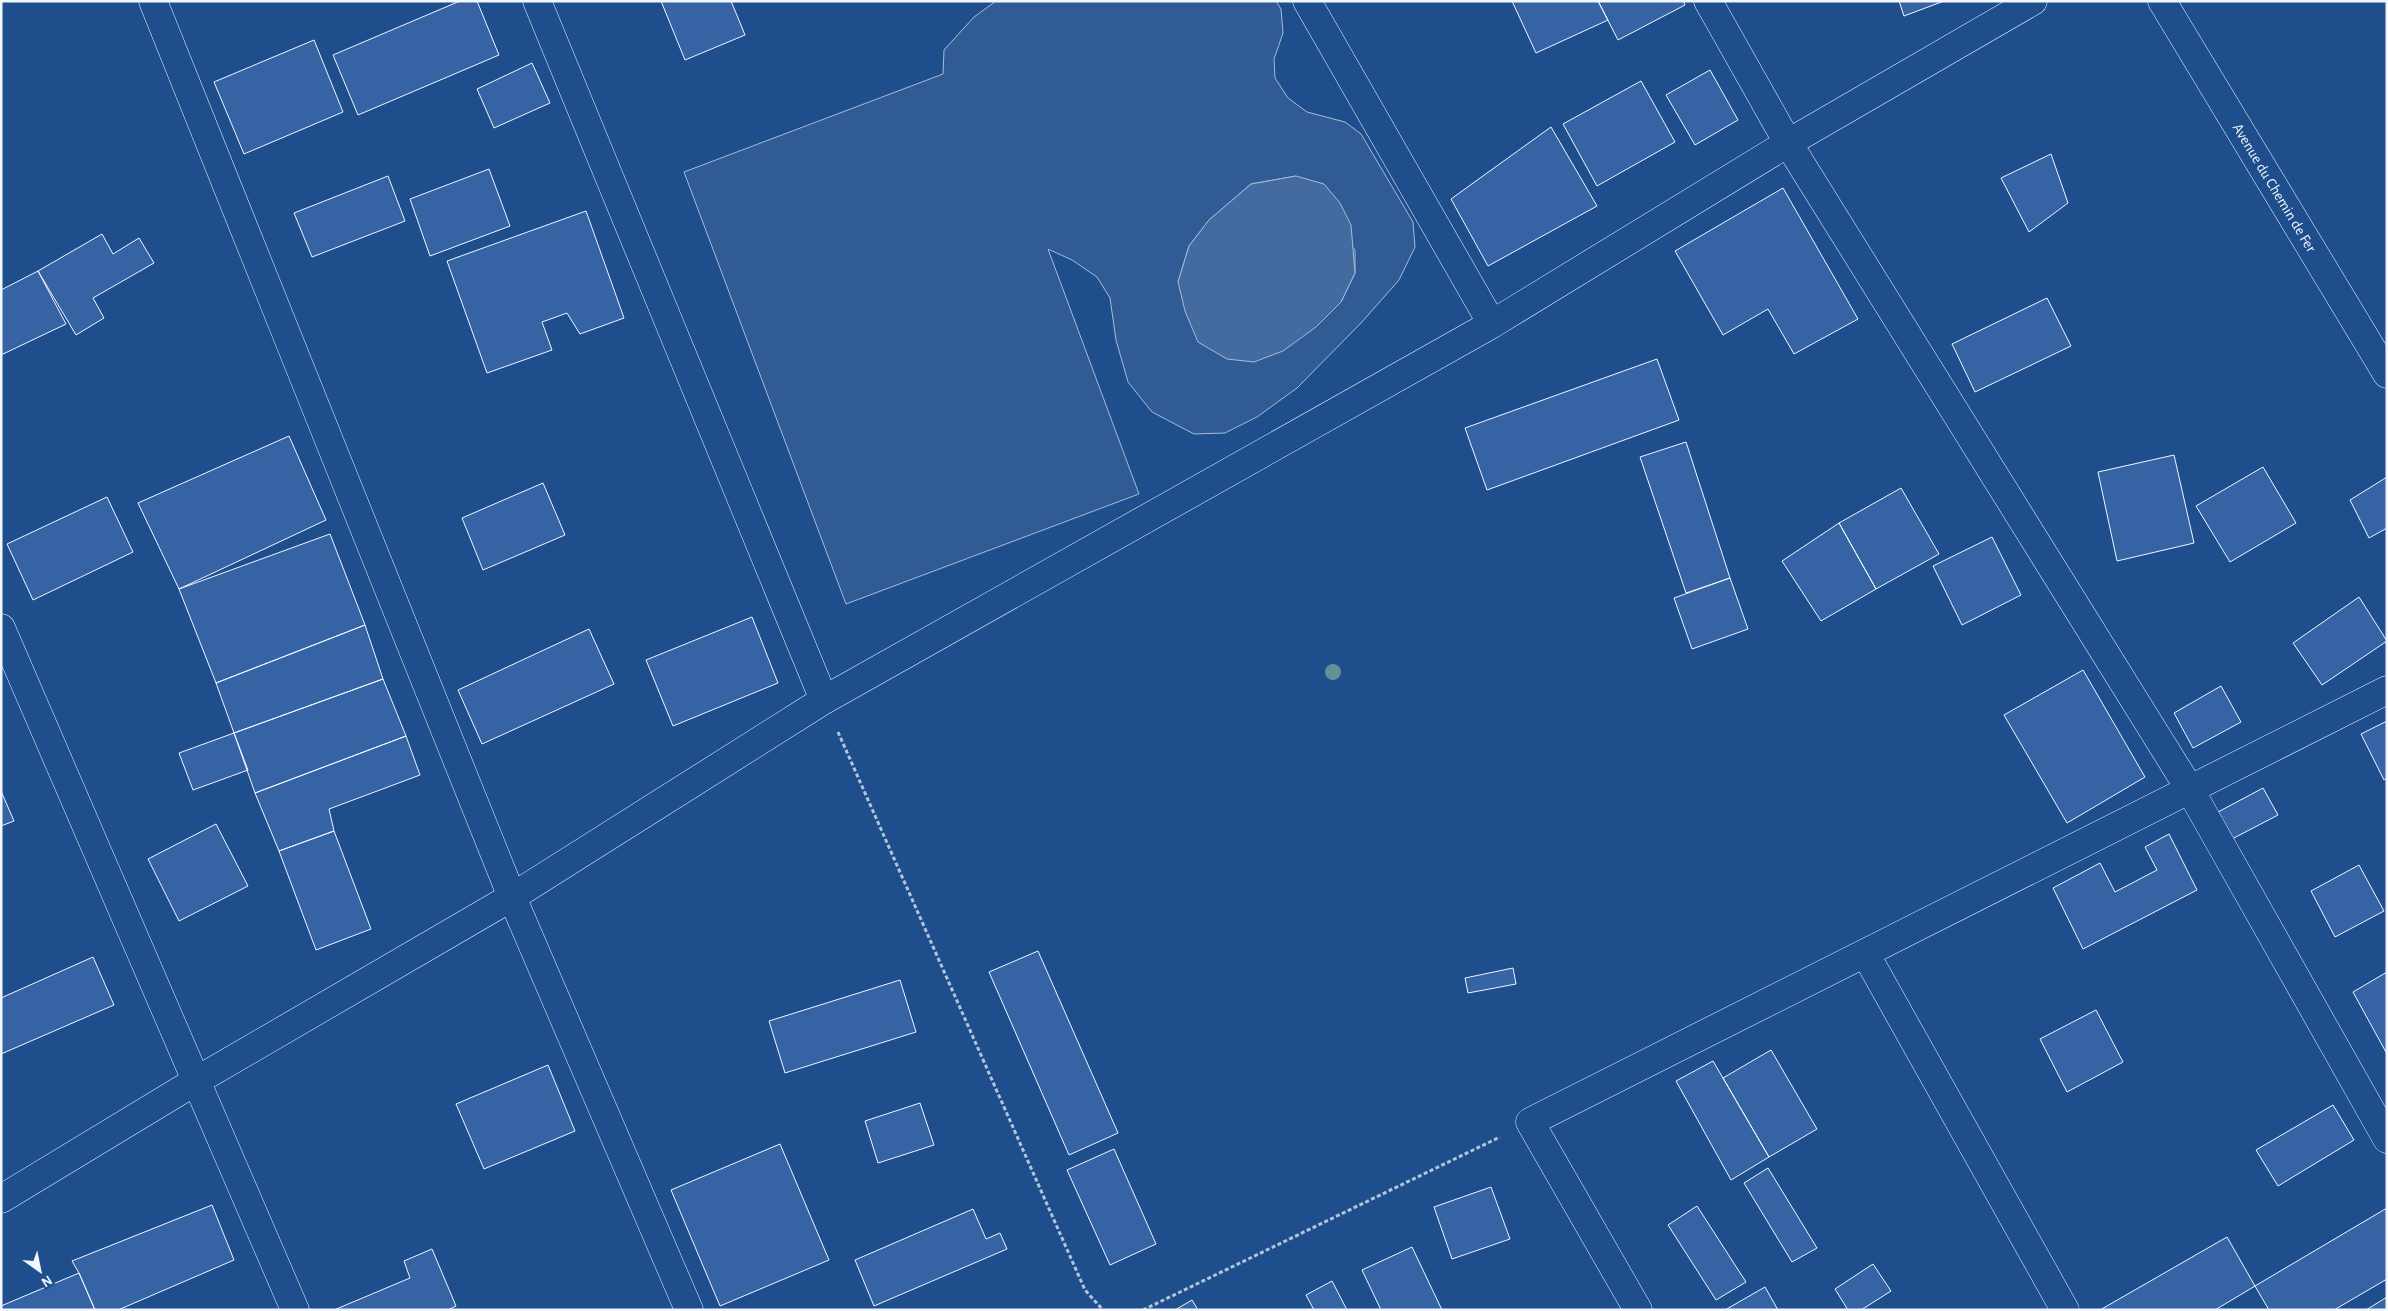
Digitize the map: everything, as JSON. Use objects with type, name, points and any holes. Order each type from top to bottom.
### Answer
[{"type":"street","points":[[153,1],[512,897],[689,1310]]},
{"type":"street","points":[[537,1],[824,700]]},
{"type":"street","points":[[1307,1],[1492,324]]},
{"type":"street","points":[[1708,1],[1788,143],[2189,788],[2387,1139]]},
{"type":"street","points":[[1,1199],[196,1081],[512,897],[824,700],[1492,324],[1788,143],[2033,1]]},
{"type":"street","name":"Avenue du Chemin de Fer","points":[[2162,1],[2387,374]]},
{"type":"street","points":[[1,628],[295,1310]]},
{"type":"street","points":[[1638,1310],[1530,1122],[2189,788],[2387,690]]},
{"type":"street","points":[[1866,953],[2065,1310]]},
{"type":"path","points":[[824,700],[1084,1290],[1103,1310]]},
{"type":"path","points":[[1143,1310],[1530,1122]]},
{"type":"shaded area","points":[[996,1],[1276,1],[1281,9],[1283,33],[1274,59],[1275,78],[1288,98],[1307,112],[1345,122],[1361,134],[1413,222],[1415,247],[1399,280],[1361,323],[1297,388],[1257,417],[1225,433],[1194,434],[1152,412],[1128,382],[1116,340],[1110,298],[1097,277],[1072,260],[1048,249],[1139,494],[846,604],[684,172],[943,74],[944,50],[974,17]],"holes":[[[1296,176],[1355,250],[1355,273],[1341,302],[1178,282],[1189,246],[1209,220],[1251,184]]]},
{"type":"shaded area","points":[[1296,176],[1324,184],[1340,203],[1351,225],[1355,273],[1341,302],[1316,327],[1283,351],[1254,362],[1227,359],[1198,342],[1185,311],[1178,282],[1189,246],[1209,220],[1251,184]]},
{"type":"building","points":[[460,1],[477,1],[499,55],[358,115],[333,55]]},
{"type":"building","points":[[661,1],[731,1],[745,35],[685,60]]},
{"type":"building","points":[[1512,1],[1598,1],[1608,20],[1536,53]]},
{"type":"building","points":[[1598,1],[1683,1],[1685,5],[1618,40]]},
{"type":"building","points":[[1899,1],[1944,1],[1904,16]]},
{"type":"building","points":[[314,40],[343,112],[244,154],[214,82]]},
{"type":"building","points":[[532,63],[550,103],[494,128],[477,89]]},
{"type":"building","points":[[1710,70],[1738,120],[1695,145],[1666,95]]},
{"type":"building","points":[[1641,81],[1675,142],[1597,186],[1563,124]]},
{"type":"building","points":[[1551,127],[1597,206],[1488,266],[1451,199]]},
{"type":"building","points":[[2051,154],[2068,203],[2029,232],[2001,178]]},
{"type":"building","points":[[489,169],[510,226],[430,256],[410,199]]},
{"type":"building","points":[[388,176],[405,221],[312,257],[294,213]]},
{"type":"building","points":[[1783,188],[1858,319],[1794,354],[1768,309],[1723,335],[1675,251]]},
{"type":"building","points":[[586,211],[624,318],[580,334],[567,313],[542,322],[552,350],[487,373],[447,261]]},
{"type":"building","points":[[102,234],[113,254],[139,238],[154,263],[93,298],[104,318],[76,335],[38,271]]},
{"type":"building","points":[[38,271],[66,324],[1,355],[1,290]]},
{"type":"building","points":[[2047,298],[2071,346],[1975,392],[1952,344]]},
{"type":"building","points":[[1657,359],[1679,420],[1487,490],[1465,428]]},
{"type":"building","points":[[289,436],[326,520],[179,589],[138,503]]},
{"type":"building","points":[[1686,442],[1730,578],[1686,593],[1640,457]]},
{"type":"building","points":[[2174,455],[2194,543],[2117,561],[2098,472]]},
{"type":"building","points":[[2263,467],[2296,523],[2230,562],[2196,506]]},
{"type":"building","points":[[2387,477],[2387,528],[2369,538],[2350,500]]},
{"type":"building","points":[[543,483],[565,535],[483,570],[462,518]]},
{"type":"building","points":[[1901,488],[1939,554],[1876,589],[1839,523]]},
{"type":"building","points":[[107,497],[133,552],[33,600],[7,544]]},
{"type":"building","points":[[1839,523],[1876,589],[1821,621],[1782,561]]},
{"type":"building","points":[[330,534],[365,625],[216,683],[179,589]]},
{"type":"building","points":[[1992,537],[2021,595],[1962,625],[1933,566]]},
{"type":"building","points":[[1730,578],[1748,629],[1692,649],[1674,598]]},
{"type":"building","points":[[2359,597],[2387,641],[2322,685],[2293,643]]},
{"type":"building","points":[[752,617],[778,683],[673,726],[646,660]]},
{"type":"building","points":[[365,625],[383,679],[234,733],[216,683]]},
{"type":"building","points":[[589,629],[614,684],[482,744],[458,690]]},
{"type":"building","points":[[2083,670],[2145,777],[2067,823],[2004,715]]},
{"type":"building","points":[[383,679],[406,736],[255,793],[234,733]]},
{"type":"building","points":[[2221,686],[2241,722],[2193,748],[2174,713]]},
{"type":"building","points":[[2387,721],[2387,778],[2384,780],[2361,734]]},
{"type":"building","points":[[234,733],[248,770],[193,790],[179,753]]},
{"type":"building","points":[[406,736],[420,775],[329,809],[334,831],[279,851],[255,793]]},
{"type":"building","points":[[2263,788],[2278,815],[2232,839],[2218,812]]},
{"type":"building","points":[[1,791],[14,821],[1,826]]},
{"type":"building","points":[[216,824],[248,886],[179,921],[148,859]]},
{"type":"building","points":[[334,831],[371,929],[316,950],[279,851]]},
{"type":"building","points":[[2169,834],[2197,890],[2083,949],[2053,888],[2100,863],[2115,892],[2157,870],[2145,847]]},
{"type":"building","points":[[2359,865],[2384,911],[2335,937],[2311,891]]},
{"type":"building","points":[[1038,951],[1118,1133],[1069,1155],[989,972]]},
{"type":"building","points":[[93,957],[114,1005],[1,1054],[1,998]]},
{"type":"building","points":[[1513,968],[1516,984],[1468,993],[1465,978]]},
{"type":"building","points":[[2387,972],[2387,1054],[2353,992]]},
{"type":"building","points":[[900,980],[916,1032],[785,1073],[769,1021]]},
{"type":"building","points":[[2096,1010],[2123,1062],[2067,1092],[2040,1039]]},
{"type":"building","points":[[1771,1050],[1817,1129],[1769,1157],[1723,1078]]},
{"type":"building","points":[[1713,1061],[1769,1157],[1731,1180],[1676,1081]]},
{"type":"building","points":[[548,1065],[575,1131],[484,1169],[456,1104]]},
{"type":"building","points":[[920,1103],[934,1145],[878,1163],[865,1121]]},
{"type":"building","points":[[2333,1105],[2354,1140],[2278,1186],[2256,1150]]},
{"type":"building","points":[[780,1144],[829,1260],[720,1306],[671,1190]]},
{"type":"building","points":[[1114,1149],[1156,1244],[1110,1265],[1067,1170]]},
{"type":"building","points":[[1768,1168],[1817,1248],[1792,1262],[1744,1183]]},
{"type":"building","points":[[1491,1187],[1510,1239],[1452,1259],[1434,1207]]},
{"type":"building","points":[[212,1205],[234,1260],[118,1310],[95,1310],[72,1261]]},
{"type":"building","points":[[1697,1206],[1746,1282],[1716,1300],[1668,1225]]},
{"type":"building","points":[[2387,1208],[2387,1279],[2334,1310],[2269,1310],[2255,1286]]},
{"type":"building","points":[[973,1209],[986,1239],[1000,1233],[1007,1249],[874,1306],[855,1260]]},
{"type":"building","points":[[2227,1237],[2255,1286],[2215,1310],[2100,1310]]},
{"type":"building","points":[[1412,1247],[1442,1310],[1381,1310],[1362,1270]]},
{"type":"building","points":[[432,1249],[456,1306],[448,1310],[334,1310],[410,1278],[404,1261]]},
{"type":"building","points":[[1873,1264],[1891,1291],[1861,1310],[1848,1310],[1835,1289]]},
{"type":"building","points":[[79,1273],[95,1310],[1,1310],[1,1306]]},
{"type":"building","points":[[1332,1281],[1347,1310],[1314,1310],[1306,1295]]},
{"type":"building","points":[[1765,1287],[1778,1310],[1725,1310]]},
{"type":"building","points":[[2387,1297],[2387,1310],[2366,1310]]},
{"type":"building","points":[[1192,1300],[1198,1310],[1175,1310]]}]
